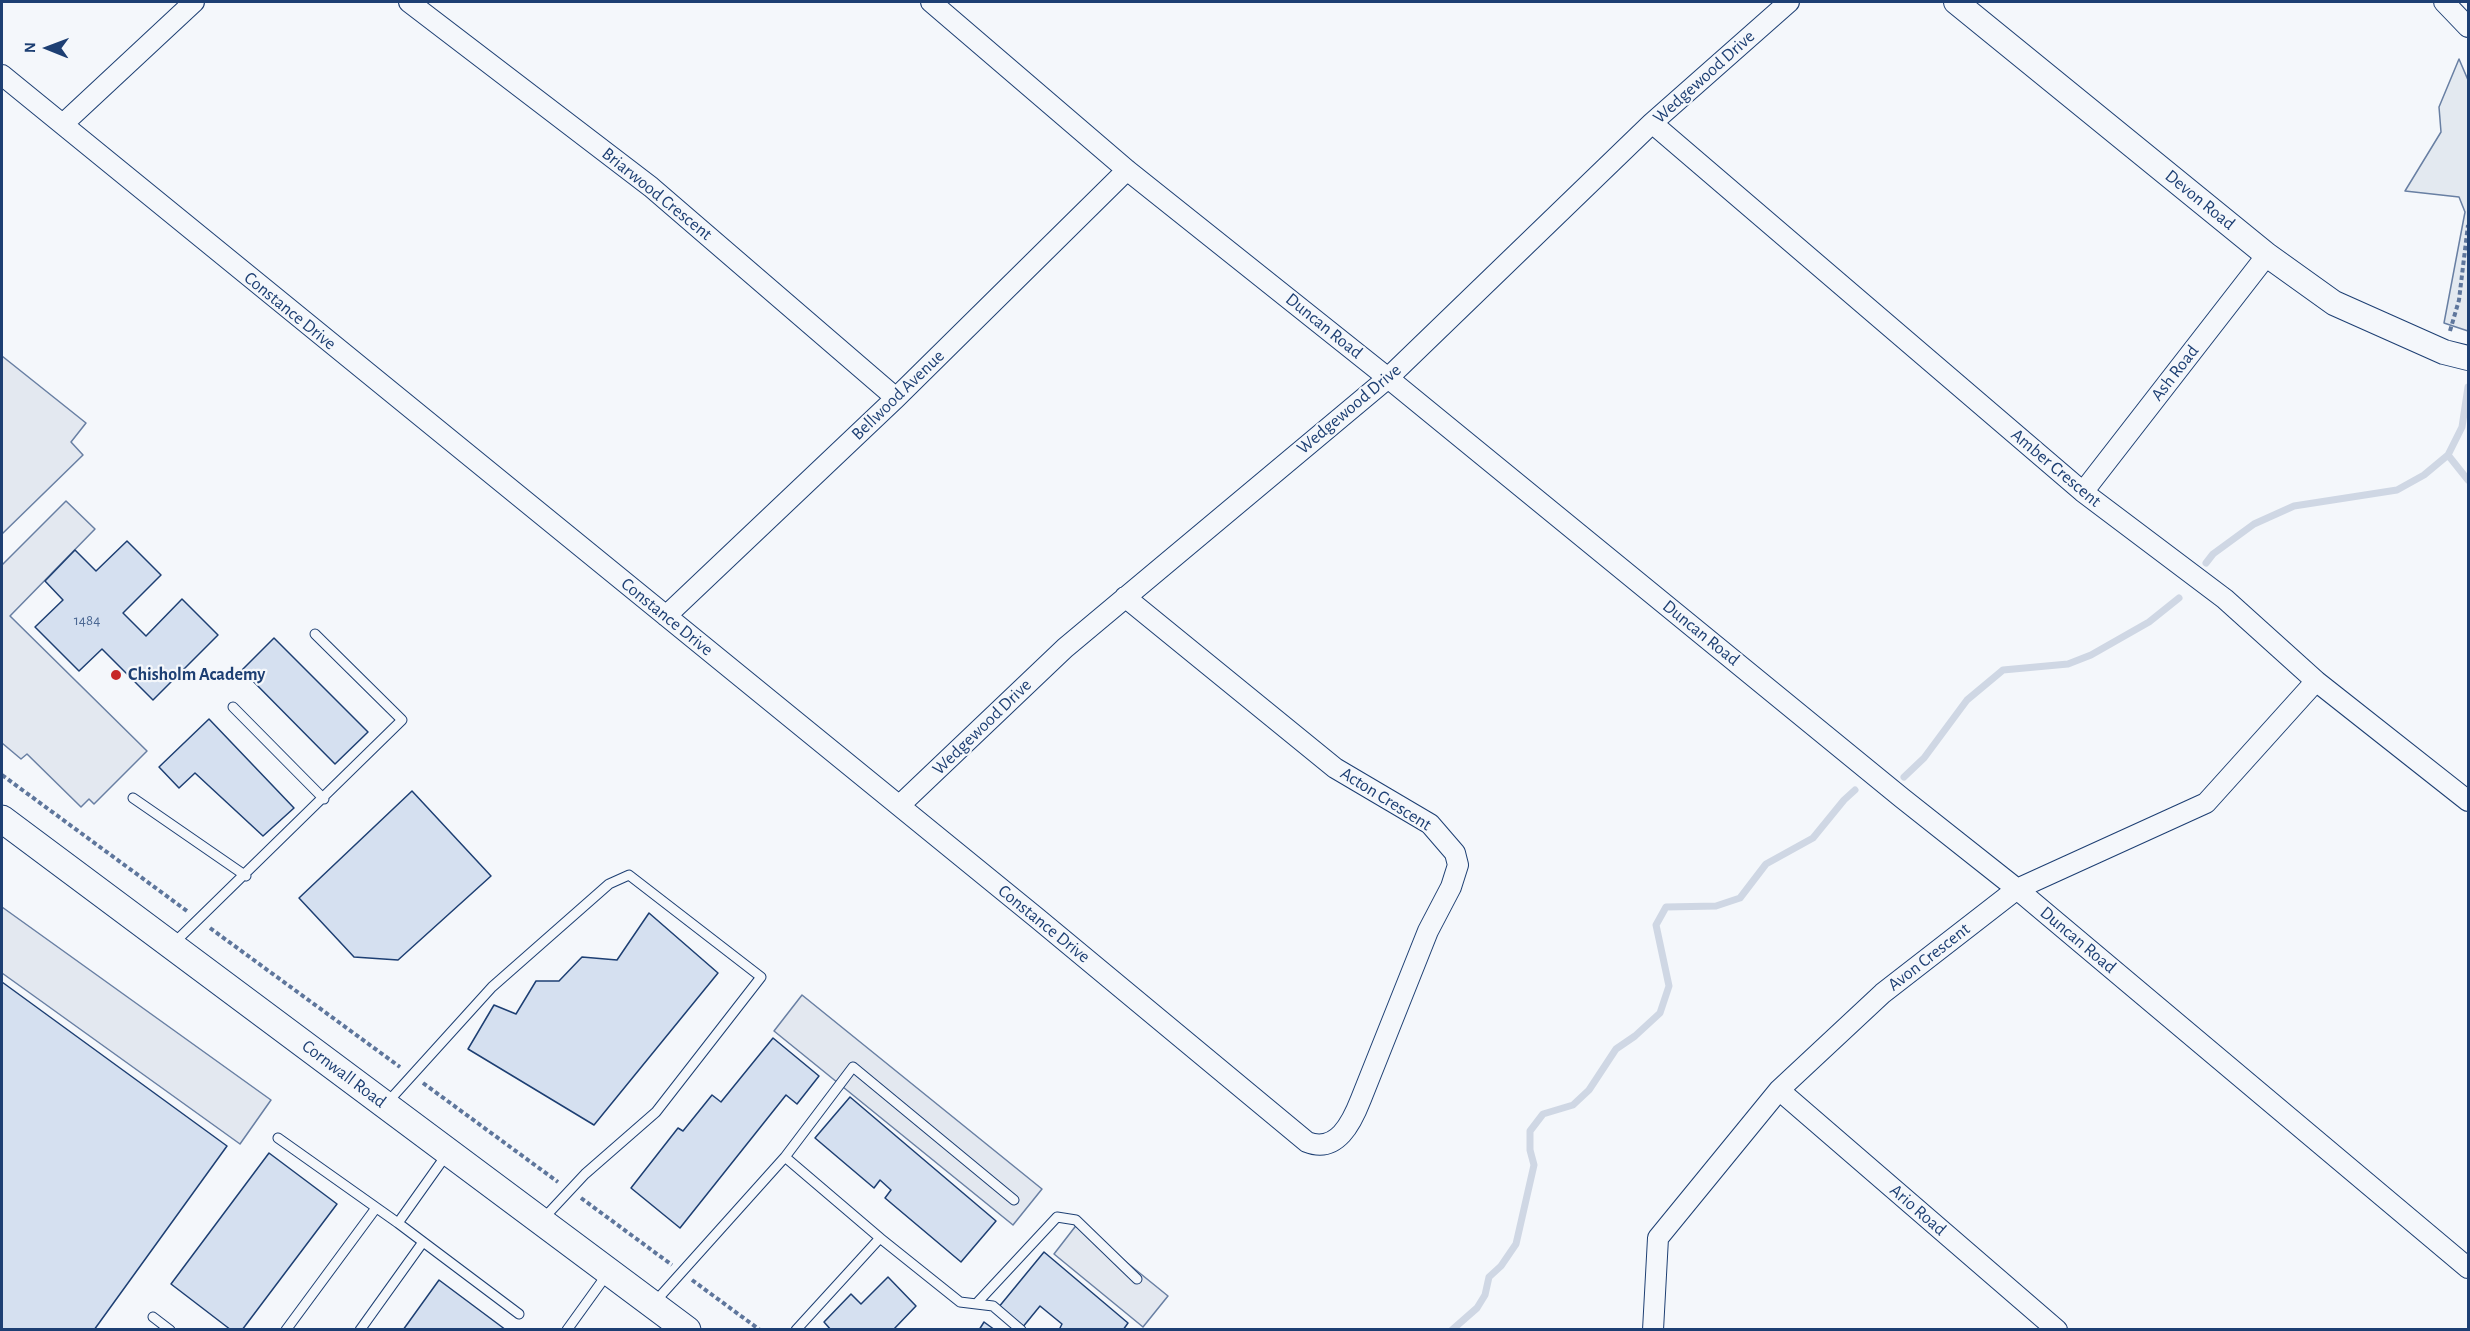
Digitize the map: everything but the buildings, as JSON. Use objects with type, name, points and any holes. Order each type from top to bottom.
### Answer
[{"type":"main road","name":"Cornwall Road","points":[[2,819],[687,1329]]},
{"type":"street","points":[[63,124],[194,2]]},
{"type":"street","name":"Briarwood Crescent","points":[[409,2],[651,187],[896,398]]},
{"type":"street","name":"Duncan Road","points":[[931,2],[1127,170],[1388,378],[1902,798],[2017,889],[2469,1268]]},
{"type":"street","name":"Wedgewood Drive","points":[[900,806],[1065,648],[1388,378],[1652,123],[1789,2]]},
{"type":"street","name":"Devon Road","points":[[1956,2],[2267,255],[2334,303],[2444,352],[2469,358]]},
{"type":"street","points":[[2444,2],[2468,27]]},
{"type":"street","name":"Constance Drive","points":[[2,75],[900,806],[1307,1142],[1329,1143],[1336,1139]]},
{"type":"street","name":"Amber Crescent","points":[[1652,123],[2083,492],[2225,599],[2316,681],[2469,801]]},
{"type":"street","name":"Bellwood Avenue","points":[[666,616],[896,398],[1127,170]]},
{"type":"street","name":"Ash Road","points":[[2083,492],[2267,255]]},
{"type":"street","name":"Acton Crescent","points":[[1125,597],[1335,768],[1431,824],[1455,853],[1458,865],[1450,887],[1428,931],[1352,1122],[1336,1139]]},
{"type":"street","name":"Avon Crescent","points":[[1653,1329],[1658,1238],[1779,1090],[1883,993],[2017,889],[2206,803],[2316,681]]},
{"type":"street","name":"Ario Road","points":[[1779,1090],[2057,1329]]},
{"type":"lane","points":[[171,946],[246,876],[402,720],[315,634]]},
{"type":"lane","points":[[233,707],[324,799]]},
{"type":"lane","points":[[133,798],[246,876]]},
{"type":"lane","points":[[386,1105],[492,987],[609,884],[629,875],[761,977],[656,1112],[585,1174],[542,1221]]},
{"type":"lane","points":[[653,1304],[785,1157],[853,1067],[1014,1200]]},
{"type":"lane","points":[[278,1138],[398,1223],[519,1314]]},
{"type":"lane","points":[[398,1223],[449,1152]]},
{"type":"lane","points":[[785,1157],[960,1302],[993,1306],[1021,1329]]},
{"type":"lane","points":[[285,1329],[376,1208]]},
{"type":"lane","points":[[976,1304],[1057,1217],[1076,1220],[1137,1279]]},
{"type":"lane","points":[[796,1329],[880,1238]]},
{"type":"lane","points":[[360,1329],[423,1242]]},
{"type":"lane","points":[[567,1329],[609,1272]]},
{"type":"lane","points":[[153,1317],[170,1329]]},
{"type":"path","points":[[2444,352],[2459,300],[2469,225]]},
{"type":"path","points":[[2,775],[760,1329]]},
{"type":"shaded area","points":[[2459,59],[2468,80],[2468,331],[2444,323],[2465,212],[2459,197],[2405,191],[2441,132],[2439,107]]},
{"type":"shaded area","points":[[2,356],[86,423],[71,442],[83,455],[2,534]]},
{"type":"shaded area","points":[[66,501],[95,529],[10,616],[147,751],[94,804],[89,799],[81,807],[27,754],[21,759],[2,743],[2,565]]},
{"type":"shaded area","points":[[2,907],[271,1100],[240,1144],[2,973]]},
{"type":"shaded area","points":[[802,995],[1042,1189],[1013,1225],[774,1031]]},
{"type":"shaded area","points":[[1078,1223],[1168,1296],[1143,1327],[1054,1254]]},
{"type":"waterway","points":[[2206,563],[2213,554],[2254,524],[2294,506],[2397,490],[2424,475],[2448,455],[2462,427],[2468,387]]},
{"type":"waterway","points":[[2448,455],[2468,480]]},
{"type":"waterway","points":[[1904,777],[1924,758],[1967,700],[2003,670],[2068,664],[2091,655],[2149,622],[2179,598]]},
{"type":"waterway","points":[[1452,1330],[1477,1308],[1485,1295],[1489,1277],[1501,1266],[1516,1244],[1534,1165],[1530,1150],[1530,1131],[1543,1114],[1573,1105],[1589,1090],[1616,1049],[1635,1036],[1660,1013],[1669,986],[1656,925],[1666,907],[1716,906],[1740,898],[1766,864],[1813,838],[1855,790]]},
{"type":"place","name":"Chisholm Academy","points":[[116,675]]}]
